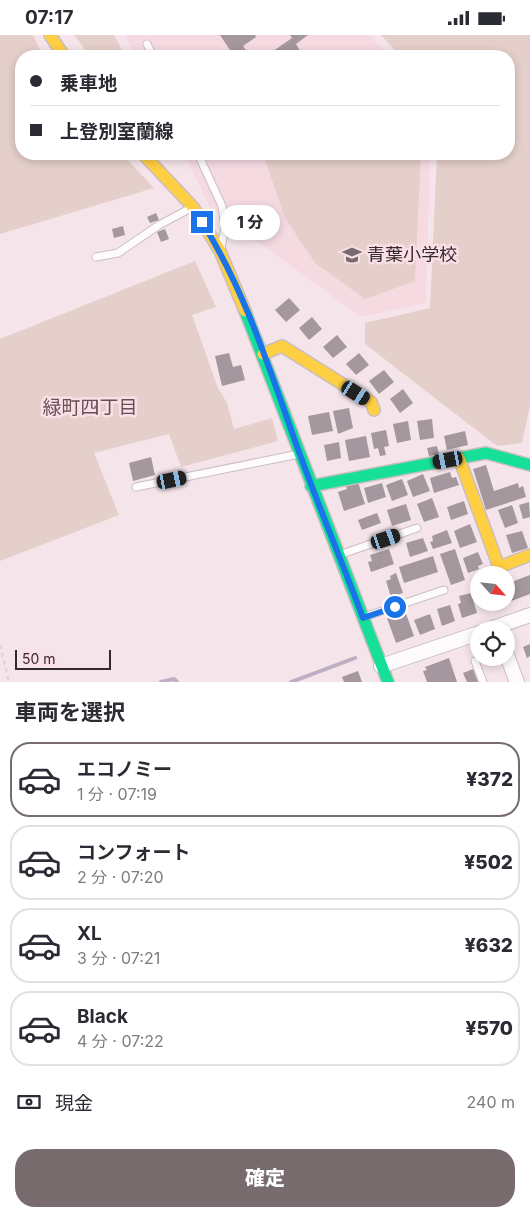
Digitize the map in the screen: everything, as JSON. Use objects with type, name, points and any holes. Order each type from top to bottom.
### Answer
[{"type":"main road","points":[[50,35],[60,50]]},
{"type":"main road","points":[[149,160],[193,207],[220,251],[263,354],[311,486],[388,682]]},
{"type":"main road","points":[[263,354],[282,346],[371,402],[374,410]]},
{"type":"main road","points":[[311,486],[486,453],[530,465]]},
{"type":"main road","points":[[459,458],[498,567],[530,555]]},
{"type":"street","points":[[514,621],[530,615]]},
{"type":"street","points":[[382,665],[470,636]]},
{"type":"street","points":[[511,666],[517,682]]},
{"type":"lane","points":[[148,44],[150,50]]},
{"type":"lane","points":[[201,160],[222,206],[226,228],[220,251]]},
{"type":"lane","points":[[96,257],[118,253],[159,225],[193,207]]},
{"type":"lane","points":[[136,487],[300,454]]},
{"type":"lane","points":[[338,555],[417,528]]},
{"type":"lane","points":[[363,618],[444,590]]},
{"type":"lane","points":[[477,666],[483,682]]},
{"type":"path","points":[[0,645],[9,682]]},
{"type":"shaded area","points":[[0,35],[33,35],[40,50],[15,50],[15,160],[128,160],[154,188],[0,234]]},
{"type":"shaded area","points":[[74,35],[114,35],[122,50],[85,50]]},
{"type":"shaded area","points":[[125,35],[370,35],[384,50],[132,50]]},
{"type":"shaded area","points":[[381,35],[530,35],[530,405],[522,443],[497,446],[365,344],[365,323],[430,308],[437,160],[515,160],[515,50],[395,50]]},
{"type":"shaded area","name":"青葉小学校","points":[[187,160],[430,160],[426,303],[361,317],[210,207]]},
{"type":"shaded area","points":[[265,160],[421,160],[415,281],[365,299],[315,263],[285,218]]},
{"type":"shaded area","points":[[195,261],[216,307],[192,315],[218,388],[227,403],[234,429],[272,418],[278,441],[181,467],[169,434],[94,453],[119,515],[0,561],[0,339]]},
{"type":"building","points":[[220,35],[255,35],[256,37],[243,46],[246,50],[230,50]]},
{"type":"building","points":[[290,35],[308,35],[296,44],[300,50],[275,50],[292,38]]},
{"type":"building","points":[[156,213],[159,220],[150,223],[147,217]]},
{"type":"building","points":[[123,226],[125,235],[114,238],[112,229]]},
{"type":"building","points":[[165,229],[169,239],[161,242],[157,232]]},
{"type":"building","points":[[289,298],[300,310],[286,322],[275,310]]},
{"type":"building","points":[[312,317],[322,329],[309,340],[299,328]]},
{"type":"building","points":[[337,335],[347,347],[333,358],[323,347]]},
{"type":"building","points":[[229,353],[233,367],[241,365],[245,380],[222,386],[215,356]]},
{"type":"building","points":[[359,353],[369,365],[356,375],[346,364]]},
{"type":"building","points":[[384,370],[394,382],[379,394],[369,381]]},
{"type":"building","points":[[403,389],[413,403],[400,413],[390,399]]},
{"type":"building","points":[[349,408],[353,428],[338,434],[333,411]]},
{"type":"building","points":[[329,412],[333,431],[312,435],[308,416]]},
{"type":"building","points":[[432,419],[434,438],[420,440],[417,421]]},
{"type":"building","points":[[408,421],[411,440],[397,443],[393,424]]},
{"type":"building","points":[[386,430],[389,446],[384,447],[386,455],[380,456],[378,448],[374,449],[371,433]]},
{"type":"building","points":[[465,431],[468,445],[447,450],[444,436]]},
{"type":"building","points":[[366,436],[370,457],[349,461],[345,440]]},
{"type":"building","points":[[339,442],[341,458],[327,461],[324,445]]},
{"type":"building","points":[[437,446],[439,454],[429,456],[427,448]]},
{"type":"building","points":[[151,457],[155,475],[133,481],[129,463]]},
{"type":"building","points":[[486,465],[494,491],[518,483],[519,488],[523,486],[526,497],[486,510],[473,469]]},
{"type":"building","points":[[450,472],[452,478],[456,477],[459,485],[434,493],[430,478]]},
{"type":"building","points":[[423,474],[430,491],[413,497],[407,481]]},
{"type":"building","points":[[402,479],[408,495],[392,501],[386,485]]},
{"type":"building","points":[[358,482],[365,504],[344,511],[338,492],[347,489],[346,486]]},
{"type":"building","points":[[382,483],[386,497],[368,503],[364,488]]},
{"type":"building","points":[[432,498],[439,517],[424,522],[417,504]]},
{"type":"building","points":[[464,501],[468,514],[451,520],[447,507]]},
{"type":"building","points":[[529,502],[530,517],[523,519],[519,505]]},
{"type":"building","points":[[406,504],[411,520],[392,526],[387,510]]},
{"type":"building","points":[[512,505],[518,523],[505,528],[498,510]]},
{"type":"building","points":[[377,513],[381,523],[362,530],[358,520]]},
{"type":"building","points":[[470,524],[477,542],[460,548],[454,531]]},
{"type":"building","points":[[447,530],[452,543],[433,549],[430,542],[433,541],[432,536]]},
{"type":"building","points":[[522,531],[528,548],[512,553],[506,535]]},
{"type":"building","points":[[423,538],[428,551],[410,557],[406,543]]},
{"type":"building","points":[[389,549],[394,564],[371,572],[368,562],[372,561],[370,555]]},
{"type":"building","points":[[455,549],[465,580],[451,585],[440,554]]},
{"type":"building","points":[[478,552],[483,564],[470,566],[470,572],[468,573],[463,558]]},
{"type":"building","points":[[433,556],[438,572],[404,583],[399,567]]},
{"type":"building","points":[[396,573],[403,593],[391,597],[386,581],[391,579],[390,576]]},
{"type":"building","points":[[530,575],[530,594],[515,600],[515,581]]},
{"type":"building","points":[[470,593],[470,611],[476,611],[477,613],[462,618],[458,604],[461,603],[459,596]]},
{"type":"building","points":[[450,605],[455,621],[442,626],[437,609]]},
{"type":"building","points":[[405,611],[414,636],[396,643],[387,618]]},
{"type":"building","points":[[430,614],[435,629],[420,635],[414,620]]},
{"type":"building","points":[[530,644],[530,656],[527,658],[523,647]]},
{"type":"building","points":[[449,658],[457,682],[427,682],[423,671],[427,670],[425,667]]},
{"type":"building","points":[[473,669],[478,682],[467,682],[463,673]]},
{"type":"building","points":[[358,671],[362,682],[344,682],[342,677]]},
{"type":"waterway","points":[[291,682],[355,658]]},
{"type":"waterway","points":[[161,682],[174,679],[177,682]]},
{"type":"traffic: fast","points":[[245,311],[388,682]]},
{"type":"traffic: fast","points":[[311,486],[486,453],[530,465]]},
{"type":"traffic: slow","points":[[50,35],[60,50]]},
{"type":"traffic: slow","points":[[149,160],[193,207],[220,251],[245,311]]},
{"type":"traffic: slow","points":[[263,354],[282,346],[371,402],[374,410]]},
{"type":"traffic: slow","points":[[459,458],[499,567],[530,555]]},
{"type":"place","name":"青葉小学校","points":[[352,255]]},
{"type":"district","name":"緑町四丁目","points":[[90,407]]},
{"type":"route","points":[[202,222],[220,251],[230,272],[363,618],[395,607]]}]
